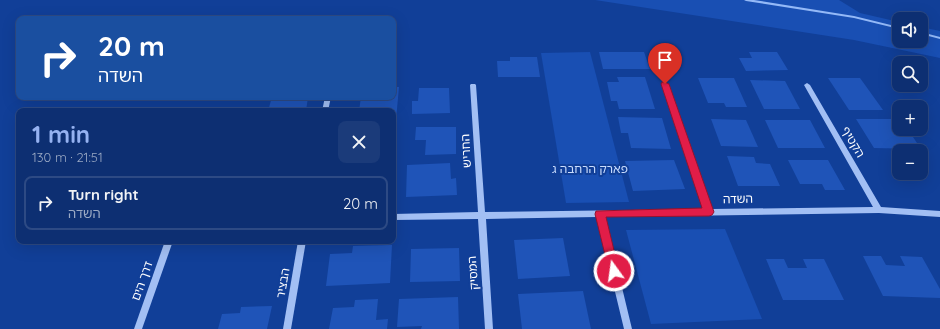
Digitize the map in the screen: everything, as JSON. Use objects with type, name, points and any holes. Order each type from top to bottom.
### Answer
[{"type":"street","name":"החריש","points":[[473,84],[481,215]]},
{"type":"street","points":[[665,84],[709,212]]},
{"type":"street","name":"הקטיף","points":[[807,85],[879,210]]},
{"type":"street","name":"השדה","points":[[396,217],[879,210],[940,214]]},
{"type":"street","points":[[600,214],[628,329]]},
{"type":"street","name":"המסיק","points":[[481,215],[489,329]]},
{"type":"street","name":"דרך הים","points":[[138,329],[169,244]]},
{"type":"street","name":"הבציר","points":[[287,329],[301,244]]},
{"type":"green space","points":[[595,0],[839,0],[860,13],[892,20],[892,48],[854,40]]},
{"type":"green space","points":[[928,28],[940,31],[940,58],[892,48],[928,48]]},
{"type":"green space","name":"פארק הרחבה ג","points":[[590,52],[629,202],[566,203],[541,53]]},
{"type":"green space","points":[[725,229],[762,319],[651,324],[626,230]]},
{"type":"building","points":[[599,52],[644,52],[650,69],[603,69]]},
{"type":"building","points":[[749,52],[777,52],[788,70],[746,71],[739,58],[752,58]]},
{"type":"building","points":[[510,57],[537,57],[540,77],[498,77],[497,61],[510,61]]},
{"type":"building","points":[[617,77],[645,77],[655,109],[619,109],[617,101],[611,101],[607,82],[619,82]]},
{"type":"building","points":[[698,78],[734,78],[747,107],[726,107],[724,103],[708,103]]},
{"type":"building","points":[[828,78],[860,78],[883,110],[849,110]]},
{"type":"building","points":[[750,80],[785,81],[800,109],[764,109]]},
{"type":"building","points":[[396,87],[399,87],[396,120],[396,108],[359,108],[361,100],[396,100]]},
{"type":"building","points":[[419,88],[449,88],[450,113],[412,114],[412,101],[418,101]]},
{"type":"building","points":[[271,100],[308,100],[306,108],[269,108]]},
{"type":"building","points":[[618,117],[662,118],[671,149],[631,148],[628,133],[621,133]]},
{"type":"building","points":[[711,119],[746,120],[758,147],[721,146]]},
{"type":"building","points":[[856,119],[891,119],[892,136],[912,136],[918,144],[892,144],[892,148],[874,148]]},
{"type":"building","points":[[765,120],[810,120],[825,148],[778,148]]},
{"type":"building","points":[[416,127],[456,127],[456,154],[425,155],[426,140],[415,140]]},
{"type":"building","points":[[727,156],[754,157],[756,163],[770,164],[780,186],[738,186]]},
{"type":"building","points":[[674,160],[685,189],[633,191],[625,161]]},
{"type":"building","points":[[788,160],[828,160],[845,190],[825,190],[822,184],[800,184]]},
{"type":"building","points":[[450,163],[451,179],[456,178],[457,195],[406,197],[407,165]]},
{"type":"building","points":[[563,238],[570,276],[518,279],[514,240]]},
{"type":"building","points":[[392,245],[390,283],[326,286],[330,254],[352,253],[353,246]]},
{"type":"building","points":[[459,248],[460,281],[410,282],[411,249]]},
{"type":"building","points":[[863,256],[881,256],[886,265],[905,266],[900,256],[922,257],[940,289],[940,298],[883,296]]},
{"type":"building","points":[[766,259],[784,259],[788,268],[807,268],[803,259],[824,259],[844,300],[783,300]]},
{"type":"building","points":[[583,291],[591,329],[522,329],[518,294]]},
{"type":"building","points":[[458,297],[459,329],[421,329],[422,326],[397,327],[399,299]]},
{"type":"building","points":[[378,299],[376,320],[388,319],[387,329],[329,329],[333,308],[354,307],[355,300]]},
{"type":"building","points":[[272,306],[267,329],[218,329],[222,314],[240,313],[241,307]]},
{"type":"waterway","points":[[746,0],[854,17],[892,26]]},
{"type":"waterway","points":[[928,35],[940,38]]},
{"type":"route","points":[[614,271],[600,214],[709,212],[665,84]]}]
